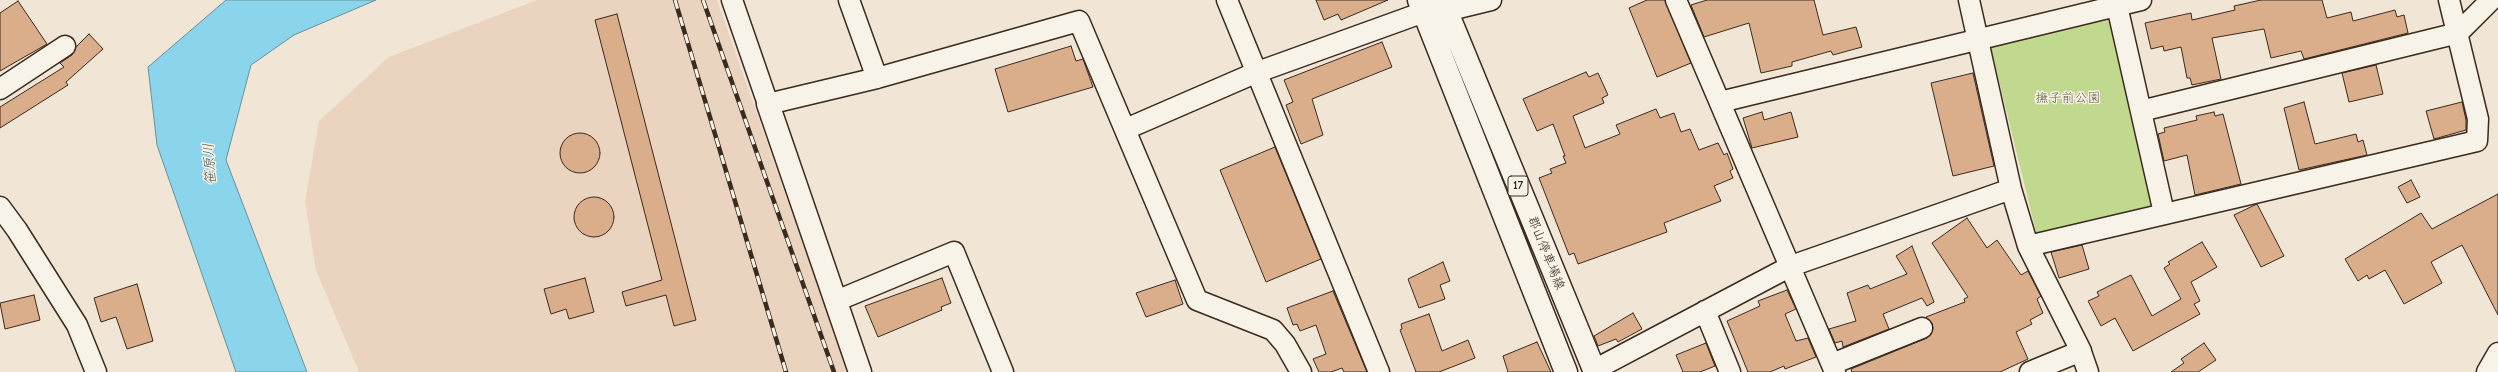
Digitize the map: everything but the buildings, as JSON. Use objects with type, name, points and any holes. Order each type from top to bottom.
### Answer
[{"type":"main road","name":"郡山停車場線","points":[[1444,5],[1594,371]]},
{"type":"main road","name":"郡山停車場線","points":[[1421,6],[1566,372]]},
{"type":"main road","points":[[768,104],[860,372]]},
{"type":"street","points":[[732,0],[768,104],[877,78],[1079,22],[1126,129],[1197,300],[1273,330],[1282,339],[1301,372]]},
{"type":"street","points":[[849,0],[877,78]]},
{"type":"street","points":[[1227,0],[1255,73],[1379,372]]},
{"type":"street","points":[[1126,129],[1255,73],[1421,6],[1490,0]]},
{"type":"street","points":[[1676,0],[1834,368],[1922,328]]},
{"type":"street","points":[[1969,0],[1979,38],[2011,189],[2028,246],[2080,351],[2088,372]]},
{"type":"street","points":[[1720,102],[1979,38],[2141,0]]},
{"type":"street","points":[[2028,246],[2477,141],[2478,119],[2449,0]]},
{"type":"street","points":[[2141,111],[2458,33],[2491,0]]},
{"type":"street","points":[[2117,6],[2164,213]]},
{"type":"street","points":[[0,89],[65,46]]},
{"type":"street","points":[[1594,371],[1791,266],[2011,189]]},
{"type":"street","points":[[0,208],[17,230],[77,324],[96,372]]},
{"type":"street","points":[[836,301],[954,252],[1003,372]]},
{"type":"street","points":[[1705,311],[1730,372]]},
{"type":"street","points":[[2030,372],[2080,351]]},
{"type":"street","points":[[2487,372],[2498,353]]},
{"type":"shaded area","points":[[537,0],[717,0],[848,372],[359,372],[316,270],[305,202],[319,121],[389,57]]},
{"type":"green space","name":"撫子前公園","points":[[2114,19],[2157,206],[2037,236],[1990,44]]},
{"type":"water","name":"笹原川","points":[[226,0],[376,0],[294,35],[251,65],[226,160],[307,372],[236,372],[157,145],[148,67]]},
{"type":"railway","points":[[675,0],[786,372]]},
{"type":"railway","points":[[703,0],[834,372]]}]
